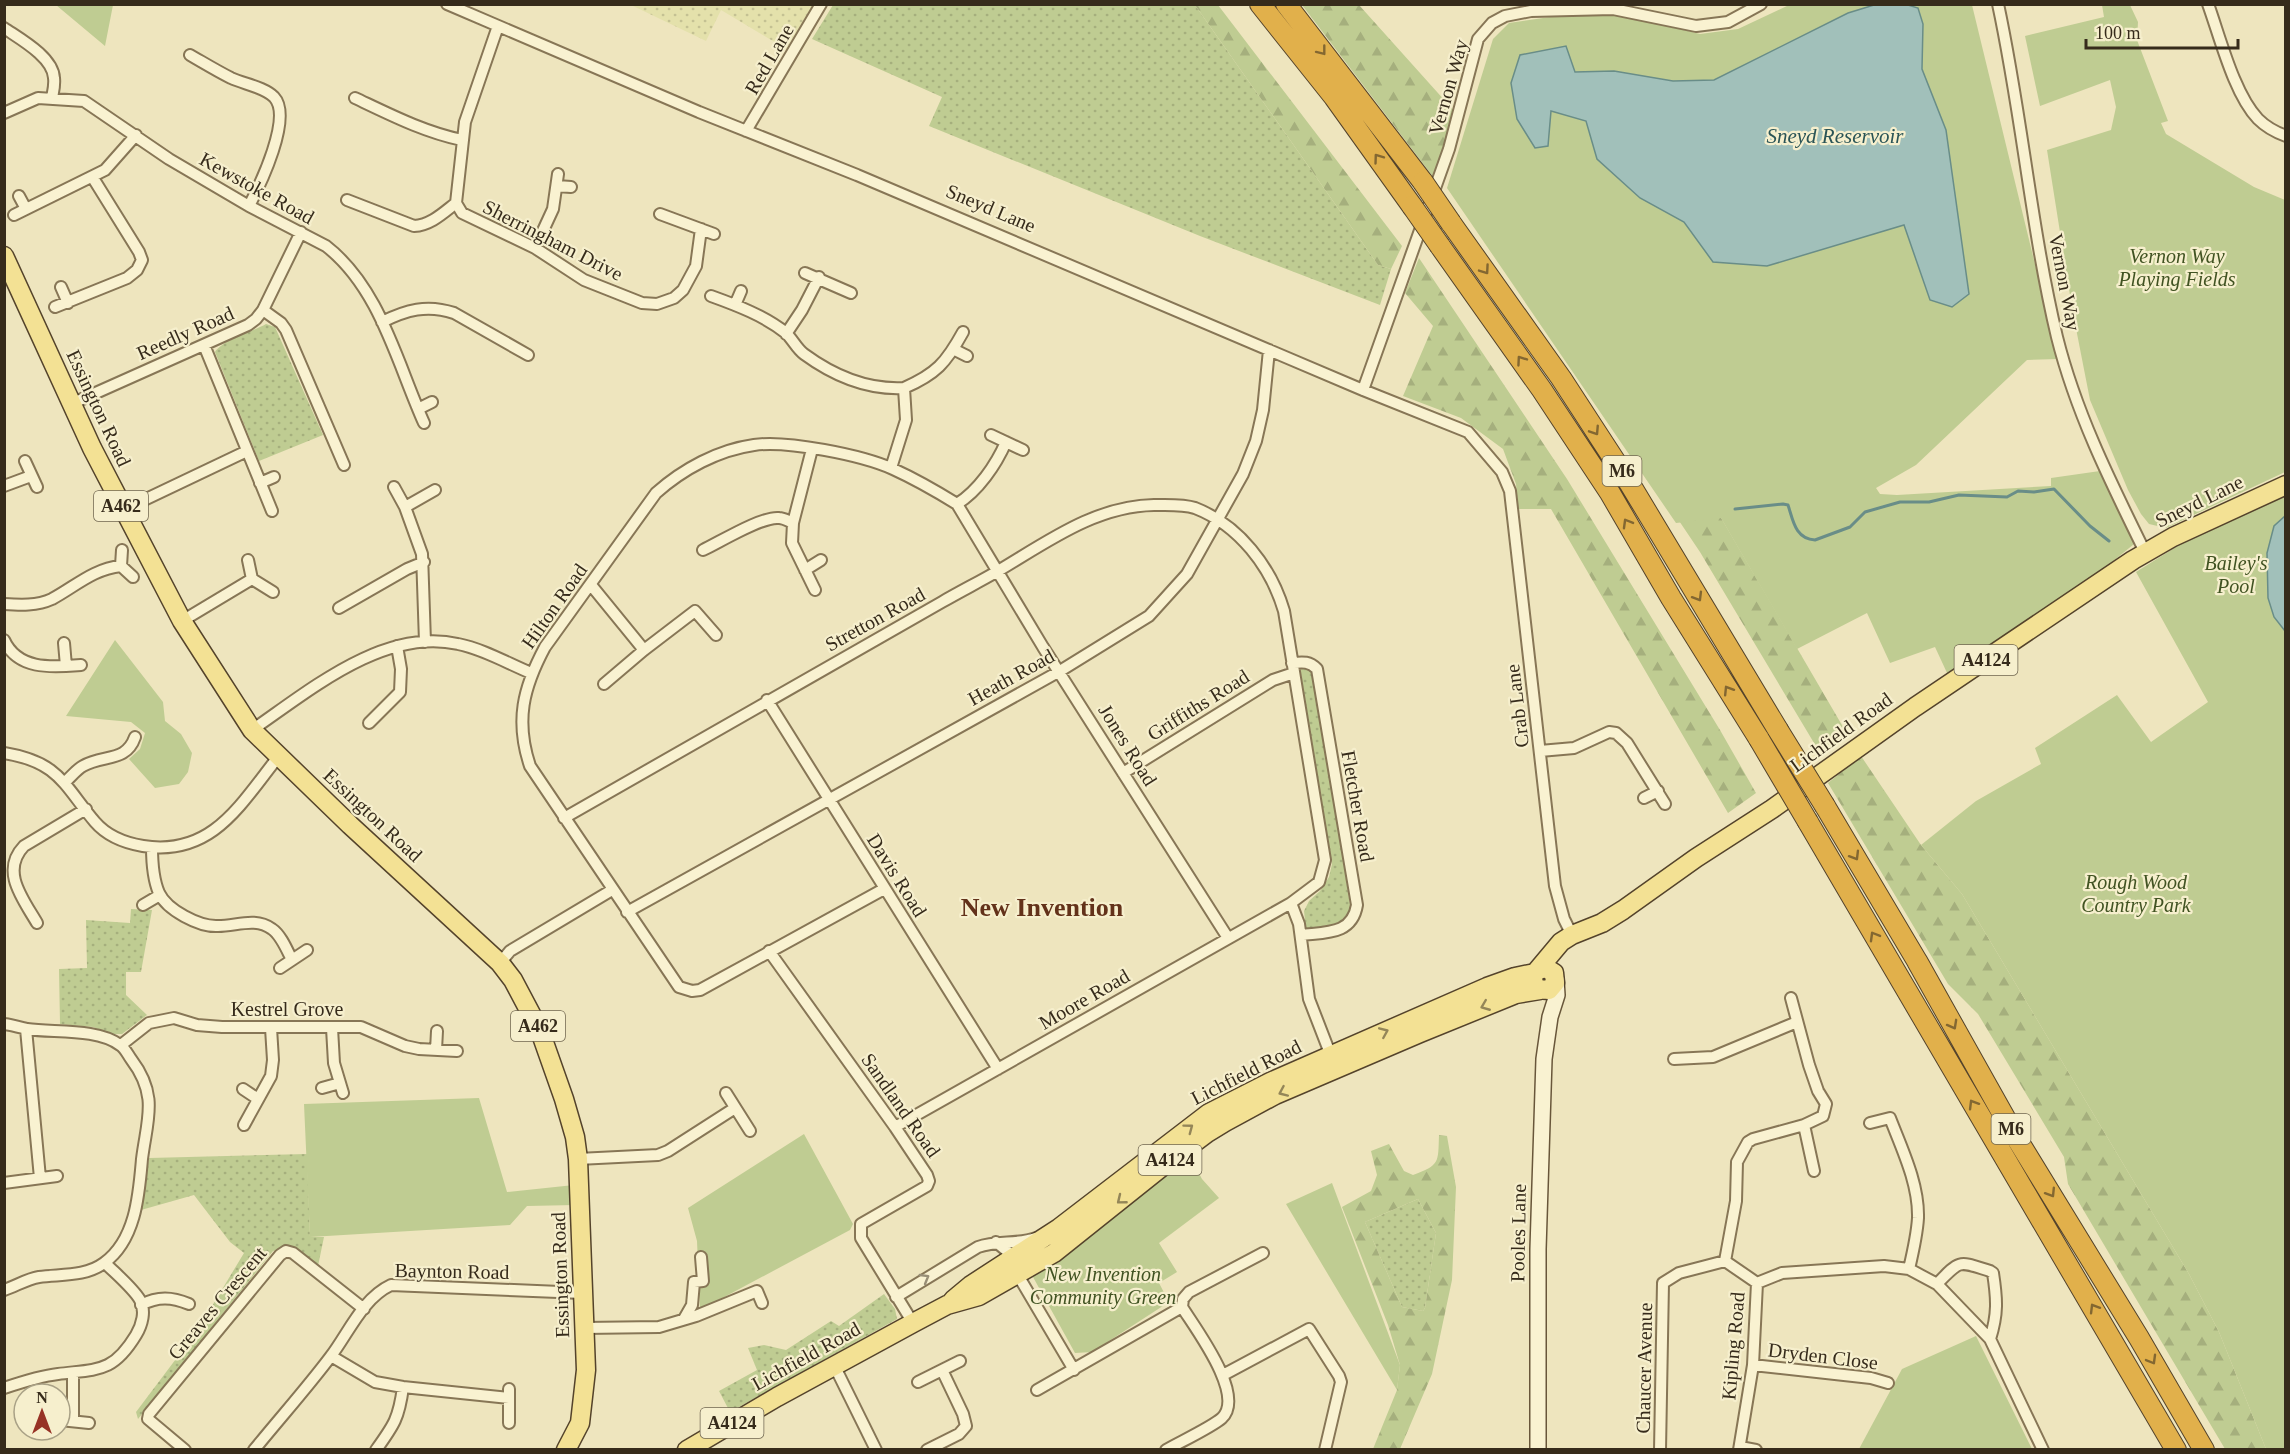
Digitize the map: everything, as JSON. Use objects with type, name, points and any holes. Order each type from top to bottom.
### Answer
[{"type":"highway","name":"M6","points":[[1260,4],[1334,97],[1542,390],[1604,483],[1671,598],[1759,739],[2176,1449]]},
{"type":"highway","name":"M6","points":[[1286,4],[1423,182],[1561,378],[1624,474],[1825,806],[1917,961],[2014,1134],[2204,1449]]},
{"type":"main road","name":"Essington Road","points":[[7,267],[123,510],[182,621],[252,730],[350,825],[500,963],[525,1001],[540,1031],[569,1116],[578,1158],[586,1370],[584,1403],[574,1441],[566,1449]]},
{"type":"main road","name":"Sneyd Lane","points":[[2139,556],[2199,525],[2286,485]]},
{"type":"main road","name":"Lichfield Road","points":[[1015,1267],[1054,1253],[1206,1133],[1333,1062],[1487,987],[1515,977],[1544,980],[1561,942],[1602,923],[1623,910],[1696,858],[1772,809],[1915,707],[2139,556]]},
{"type":"main road","name":"Lichfield Road","points":[[687,1449],[834,1365],[947,1305],[980,1296],[1059,1228],[1209,1113],[1270,1082],[1333,1062]]},
{"type":"street","name":"Sneyd Lane","points":[[447,4],[1363,390],[1468,432],[1502,472]]},
{"type":"street","name":"Red Lane","points":[[746,131],[821,4]]},
{"type":"street","name":"Vernon Way","points":[[1363,390],[1449,149],[1478,39],[1492,23],[1505,16],[1531,11],[1613,9],[1696,26],[1728,22],[1761,4]]},
{"type":"street","name":"Vernon Way","points":[[1998,4],[2021,123],[2043,270],[2058,339],[2086,429],[2139,556]]},
{"type":"street","points":[[2208,4],[2247,105],[2259,120],[2274,131],[2286,136]]},
{"type":"street","name":"Sherringham Drive","points":[[498,26],[481,81],[468,112],[462,140],[456,203],[462,213],[472,220],[535,248],[584,280],[642,303],[657,304],[674,298],[683,290],[696,267],[701,229]]},
{"type":"street","points":[[4,28],[37,51],[50,66],[55,77],[52,98]]},
{"type":"street","points":[[190,55],[208,59],[230,78],[270,93],[278,102],[281,110],[269,163],[249,206]]},
{"type":"street","name":"Kewstoke Road","points":[[4,113],[38,98],[84,101],[170,159],[249,206],[326,246],[350,269],[362,285],[382,322],[424,423]]},
{"type":"street","points":[[359,104],[438,135],[462,140]]},
{"type":"street","points":[[14,215],[93,178],[105,170],[136,135]]},
{"type":"street","points":[[535,248],[553,209],[558,174]]},
{"type":"street","points":[[55,307],[127,278],[137,270],[142,260],[93,178]]},
{"type":"street","points":[[557,186],[571,187]]},
{"type":"street","points":[[361,205],[366,194]]},
{"type":"street","points":[[19,196],[26,209]]},
{"type":"street","points":[[347,200],[414,226],[422,225],[440,216],[456,203]]},
{"type":"street","points":[[660,214],[714,234]]},
{"type":"street","name":"Reedly Road","points":[[71,404],[248,326],[263,310],[301,232]]},
{"type":"street","points":[[805,273],[851,293]]},
{"type":"street","points":[[786,334],[819,278]]},
{"type":"street","points":[[61,286],[68,303]]},
{"type":"street","points":[[735,305],[741,291]]},
{"type":"street","points":[[711,296],[735,305],[786,334],[804,354],[834,373],[862,384],[884,389],[904,388],[930,375],[948,359],[963,332]]},
{"type":"street","points":[[382,322],[412,310],[428,307],[441,309],[454,313],[514,351],[528,355]]},
{"type":"street","points":[[263,310],[277,319],[286,330],[344,465]]},
{"type":"street","points":[[204,345],[272,511]]},
{"type":"street","points":[[953,349],[967,356]]},
{"type":"street","name":"Heath Road","points":[[627,912],[1060,671],[1149,616],[1186,574],[1243,474],[1256,441],[1263,410],[1269,350]]},
{"type":"street","points":[[891,468],[906,420],[904,388]]},
{"type":"street","points":[[418,409],[432,402]]},
{"type":"street","points":[[991,435],[1023,450]]},
{"type":"street","points":[[957,504],[966,498],[979,483],[1000,455],[1006,442]]},
{"type":"street","name":"Hilton Road","points":[[884,889],[700,990],[684,990],[679,987],[530,766],[524,749],[521,729],[531,673],[544,647],[656,493],[672,478],[712,456],[753,445],[778,444],[812,449],[891,468],[957,504],[997,571]]},
{"type":"street","points":[[812,449],[793,523],[792,543],[815,590]]},
{"type":"street","points":[[123,510],[247,451]]},
{"type":"street","points":[[25,461],[37,487]]},
{"type":"street","name":"Crab Lane","points":[[1502,472],[1510,491],[1555,886],[1564,919],[1572,935]]},
{"type":"street","points":[[4,486],[32,476]]},
{"type":"street","points":[[260,483],[274,477]]},
{"type":"street","points":[[394,487],[405,507],[424,562],[425,642]]},
{"type":"street","points":[[405,507],[435,490]]},
{"type":"street","name":"Stretton Road","points":[[564,818],[767,700],[997,571],[1055,535],[1089,519],[1130,507],[1154,505],[1188,506],[1217,520]]},
{"type":"street","points":[[703,550],[765,520],[778,518],[793,523]]},
{"type":"street","name":"Fletcher Road","points":[[1217,520],[1262,561],[1275,584],[1284,611],[1325,861],[1318,882],[1291,903]]},
{"type":"street","points":[[121,566],[122,550]]},
{"type":"street","points":[[248,560],[252,579],[273,592]]},
{"type":"street","points":[[805,570],[821,560]]},
{"type":"street","points":[[339,608],[424,562]]},
{"type":"street","points":[[4,604],[35,604],[51,599],[85,577],[105,568],[121,566],[133,577]]},
{"type":"street","name":"Jones Road","points":[[997,571],[1228,938]]},
{"type":"street","points":[[182,621],[252,579]]},
{"type":"street","points":[[591,585],[644,650]]},
{"type":"street","points":[[604,684],[695,611],[716,635]]},
{"type":"street","points":[[4,640],[20,659],[33,665],[81,665]]},
{"type":"street","points":[[252,730],[341,670],[397,646],[425,642],[458,644],[531,673]]},
{"type":"street","points":[[64,643],[66,666]]},
{"type":"street","points":[[369,723],[400,692],[401,669],[397,646]]},
{"type":"street","name":"Fletcher Road","points":[[1293,668],[1304,662],[1317,669],[1357,905],[1355,917],[1348,925],[1336,930],[1301,935]]},
{"type":"street","name":"Griffiths Road","points":[[1123,773],[1293,668]]},
{"type":"street","name":"Davis Road","points":[[767,700],[998,1069]]},
{"type":"street","points":[[1540,751],[1574,748],[1609,732],[1616,733],[1627,742],[1665,804]]},
{"type":"street","points":[[65,782],[81,766],[126,752],[132,747],[135,737]]},
{"type":"street","points":[[4,753],[37,761],[54,771],[96,823],[109,834],[132,844],[152,847],[188,844],[216,831],[279,756]]},
{"type":"street","points":[[1644,798],[1658,791]]},
{"type":"street","points":[[37,923],[14,884],[11,869],[16,854],[24,846],[86,809]]},
{"type":"street","points":[[152,847],[153,870],[160,895],[172,907],[196,923],[218,926],[253,922],[270,927],[275,931],[292,960]]},
{"type":"street","points":[[500,963],[510,951],[612,890]]},
{"type":"street","points":[[143,905],[160,895]]},
{"type":"street","points":[[1291,903],[1299,924],[1309,999],[1333,1062]]},
{"type":"street","name":"Moore Road","points":[[895,1127],[1291,903]]},
{"type":"street","points":[[280,968],[307,950]]},
{"type":"street","name":"Sandland Road","points":[[769,951],[895,1127],[929,1181],[927,1186],[861,1224],[860,1230],[861,1238],[913,1323]]},
{"type":"street","name":"Pooles Lane","points":[[1538,1449],[1538,1249],[1544,1059],[1550,1017],[1544,980]]},
{"type":"street","points":[[1725,1261],[1736,1201],[1737,1162],[1742,1150],[1753,1139],[1804,1125],[1823,1116],[1826,1104],[1818,1091],[1809,1065],[1791,998]]},
{"type":"street","name":"Kestrel Grove","points":[[121,1045],[149,1023],[165,1019],[186,1020],[208,1026],[361,1027],[405,1046],[457,1052]]},
{"type":"street","points":[[1674,1059],[1713,1057],[1797,1022]]},
{"type":"street","points":[[4,1024],[26,1029],[94,1035],[121,1045],[146,1084],[150,1107],[134,1216],[123,1240],[105,1263],[76,1274],[29,1279],[4,1290]]},
{"type":"street","points":[[244,1125],[272,1076],[270,1028]]},
{"type":"street","points":[[322,1088],[342,1088],[334,1063],[332,1028]]},
{"type":"street","points":[[26,1029],[40,1178]]},
{"type":"street","points":[[436,1050],[437,1031]]},
{"type":"street","points":[[243,1089],[258,1099]]},
{"type":"street","points":[[726,1093],[750,1131]]},
{"type":"street","points":[[578,1158],[657,1155],[668,1151],[735,1108]]},
{"type":"street","points":[[1870,1123],[1890,1118],[1906,1158],[1918,1215],[1916,1240],[1909,1269]]},
{"type":"street","points":[[1804,1125],[1814,1171]]},
{"type":"street","points":[[4,1183],[57,1176]]},
{"type":"street","points":[[896,1297],[978,1246],[1033,1239],[1059,1228]]},
{"type":"street","points":[[996,1242],[1003,1246],[1074,1370]]},
{"type":"street","name":"Greaves Crescent","points":[[185,1449],[148,1419],[149,1414],[280,1255],[286,1251],[293,1253],[364,1309]]},
{"type":"street","points":[[1166,1449],[1223,1417],[1229,1404],[1228,1389],[1223,1375],[1182,1307],[1183,1299],[1189,1292],[1263,1252]]},
{"type":"street","points":[[684,1319],[692,1305],[694,1282],[703,1281],[701,1257]]},
{"type":"street","name":"Kipling Road","points":[[1725,1261],[1757,1283],[1753,1365],[1739,1448]]},
{"type":"street","name":"Chaucer Avenue","points":[[1660,1449],[1664,1282],[1679,1273],[1725,1261]]},
{"type":"street","points":[[4,1388],[30,1379],[100,1370],[117,1360],[139,1329],[143,1315],[140,1300],[105,1263]]},
{"type":"street","points":[[1937,1284],[1956,1264],[1963,1263],[1993,1274],[1997,1300],[1990,1339]]},
{"type":"street","points":[[1757,1283],[1782,1273],[1884,1266],[1909,1269],[1937,1284],[1990,1339],[2043,1449]]},
{"type":"street","name":"Baynton Road","points":[[254,1449],[331,1356],[380,1290],[391,1285],[583,1293]]},
{"type":"street","points":[[584,1328],[659,1327],[757,1291],[762,1304]]},
{"type":"street","points":[[141,1305],[152,1299],[161,1298],[189,1304]]},
{"type":"street","points":[[1037,1390],[1182,1307]]},
{"type":"street","points":[[1223,1375],[1309,1329],[1341,1382],[1325,1449]]},
{"type":"street","points":[[331,1356],[375,1382],[404,1387],[509,1394],[509,1423]]},
{"type":"street","points":[[918,1382],[960,1361]]},
{"type":"street","points":[[834,1365],[876,1449]]},
{"type":"street","name":"Dryden Close","points":[[1753,1365],[1870,1378],[1888,1383]]},
{"type":"street","points":[[927,1449],[959,1434],[966,1425],[942,1370]]},
{"type":"street","points":[[73,1373],[73,1420],[89,1423]]},
{"type":"street","points":[[376,1449],[396,1423],[404,1387]]},
{"type":"street","points":[[1739,1448],[1756,1449]]},
{"type":"shaded area","points":[[631,5],[813,5],[786,49],[721,10],[706,41]]},
{"type":"green space","points":[[56,5],[113,5],[105,46]]},
{"type":"green space","points":[[833,5],[1195,5],[1378,265],[1391,269],[1380,305],[1200,236],[929,126],[942,97],[812,39]]},
{"type":"green space","points":[[1195,5],[1218,5],[1402,246],[1391,269],[1378,265]]},
{"type":"green space","points":[[1302,5],[1359,5],[1455,112],[1434,178]]},
{"type":"green space","points":[[1789,5],[1972,5],[2058,359],[2027,360],[1916,465],[1876,488],[1880,494],[1897,495],[2051,486],[2051,478],[2100,471],[2132,532],[2134,544],[2066,600],[1948,675],[1935,647],[1890,663],[1867,613],[1797,649],[1721,518],[1676,523],[1447,188],[1493,39],[1509,23],[1571,14],[1620,14],[1700,34],[1738,29]]},
{"type":"green space","name":"Vernon Way Playing Fields","points":[[2102,5],[2130,5],[2138,22],[2137,40],[2168,121],[2161,123],[2166,134],[2254,187],[2285,200],[2285,472],[2166,528],[2149,524],[2141,514],[2128,490],[2090,400],[2072,308],[2047,150],[2111,130],[2116,107],[2110,80],[2040,106],[2025,36],[2104,17]]},
{"type":"green space","points":[[1452,183],[1671,432],[1846,732],[1820,753],[1700,552]]},
{"type":"green space","points":[[1419,258],[1567,479],[1756,793],[1728,813],[1551,509],[1518,509],[1516,484],[1503,449],[1461,418],[1403,396],[1433,326],[1405,293]]},
{"type":"green space","points":[[266,324],[275,327],[323,435],[259,461],[215,352],[231,340]]},
{"type":"green space","name":"Rough Wood Country Park","points":[[2285,495],[2285,1449],[2266,1449],[2219,1332],[2189,1274],[1962,894],[1921,845],[1976,801],[2041,764],[2035,748],[2117,695],[2151,742],[2208,702],[2136,572],[2184,542]]},
{"type":"green space","points":[[115,640],[163,702],[165,721],[181,734],[192,753],[188,772],[179,784],[155,788],[129,759],[140,749],[145,733],[131,722],[66,716]]},
{"type":"green space","points":[[1300,668],[1309,669],[1315,680],[1351,911],[1348,918],[1334,924],[1306,929],[1304,911],[1309,901],[1320,891],[1329,877],[1332,864]]},
{"type":"green space","points":[[1861,756],[1921,845],[1962,894],[2189,1274],[2219,1332],[2266,1449],[2225,1449],[2068,1184],[2064,1157],[1978,1014],[1948,984],[1828,783]]},
{"type":"green space","points":[[131,909],[152,910],[141,972],[126,972],[126,995],[147,1015],[122,1034],[112,1034],[93,1027],[60,1024],[59,969],[87,968],[86,920],[130,923]]},
{"type":"green space","points":[[479,1098],[507,1192],[574,1185],[575,1205],[527,1206],[510,1225],[310,1237],[304,1104]]},
{"type":"green space","points":[[804,1134],[853,1224],[850,1230],[700,1310],[697,1241],[688,1208]]},
{"type":"green space","points":[[1439,1135],[1447,1136],[1456,1187],[1452,1280],[1432,1374],[1400,1449],[1373,1449],[1397,1390],[1400,1365],[1388,1325],[1342,1207],[1371,1191],[1377,1175],[1371,1151],[1389,1144],[1404,1171],[1413,1175],[1436,1162]],"holes":[[[1418,1199],[1436,1233],[1425,1308],[1423,1311],[1402,1307],[1365,1222]]]},
{"type":"green space","name":"New Invention Community Green","points":[[1188,1153],[1202,1179],[1219,1198],[1159,1243],[1177,1272],[1159,1283],[1169,1302],[1092,1352],[1075,1353],[1033,1277]]},
{"type":"green space","points":[[307,1154],[310,1237],[324,1237],[318,1266],[292,1247],[273,1251],[138,1419],[136,1412],[197,1331],[244,1253],[230,1242],[194,1195],[141,1210],[149,1158]]},
{"type":"green space","points":[[1332,1183],[1400,1365],[1397,1390],[1286,1204]]},
{"type":"green space","points":[[1418,1199],[1436,1233],[1423,1311],[1402,1307],[1365,1222]]},
{"type":"green space","points":[[884,1294],[895,1309],[897,1319],[730,1412],[719,1391],[757,1370],[748,1348],[764,1345],[786,1350],[831,1321],[839,1326]]},
{"type":"green space","points":[[1976,1336],[2032,1449],[1859,1449],[1902,1369]]},
{"type":"water","name":"Sneyd Reservoir","points":[[1874,5],[1908,5],[1918,8],[1923,24],[1922,69],[1946,130],[1969,294],[1952,307],[1930,300],[1904,225],[1767,266],[1713,262],[1684,222],[1640,198],[1597,159],[1586,121],[1551,111],[1548,146],[1535,148],[1517,119],[1511,83],[1520,55],[1566,46],[1575,72],[1614,71],[1673,81],[1714,80],[1848,13]]},
{"type":"water","points":[[2285,516],[2285,631],[2274,617],[2268,598],[2267,553],[2274,526]]},
{"type":"waterway","points":[[1735,509],[1788,505],[1799,532],[1808,539],[1815,540],[1850,527],[1865,512],[1900,502],[1929,502],[1959,495],[2007,497],[2018,491],[2034,492],[2054,489],[2090,526],[2109,541]]},
{"type":"district","name":"New Invention","points":[[1042,907]]},
{"type":"park label","name":"Bailey's Pool","points":[[2236,574]]}]
